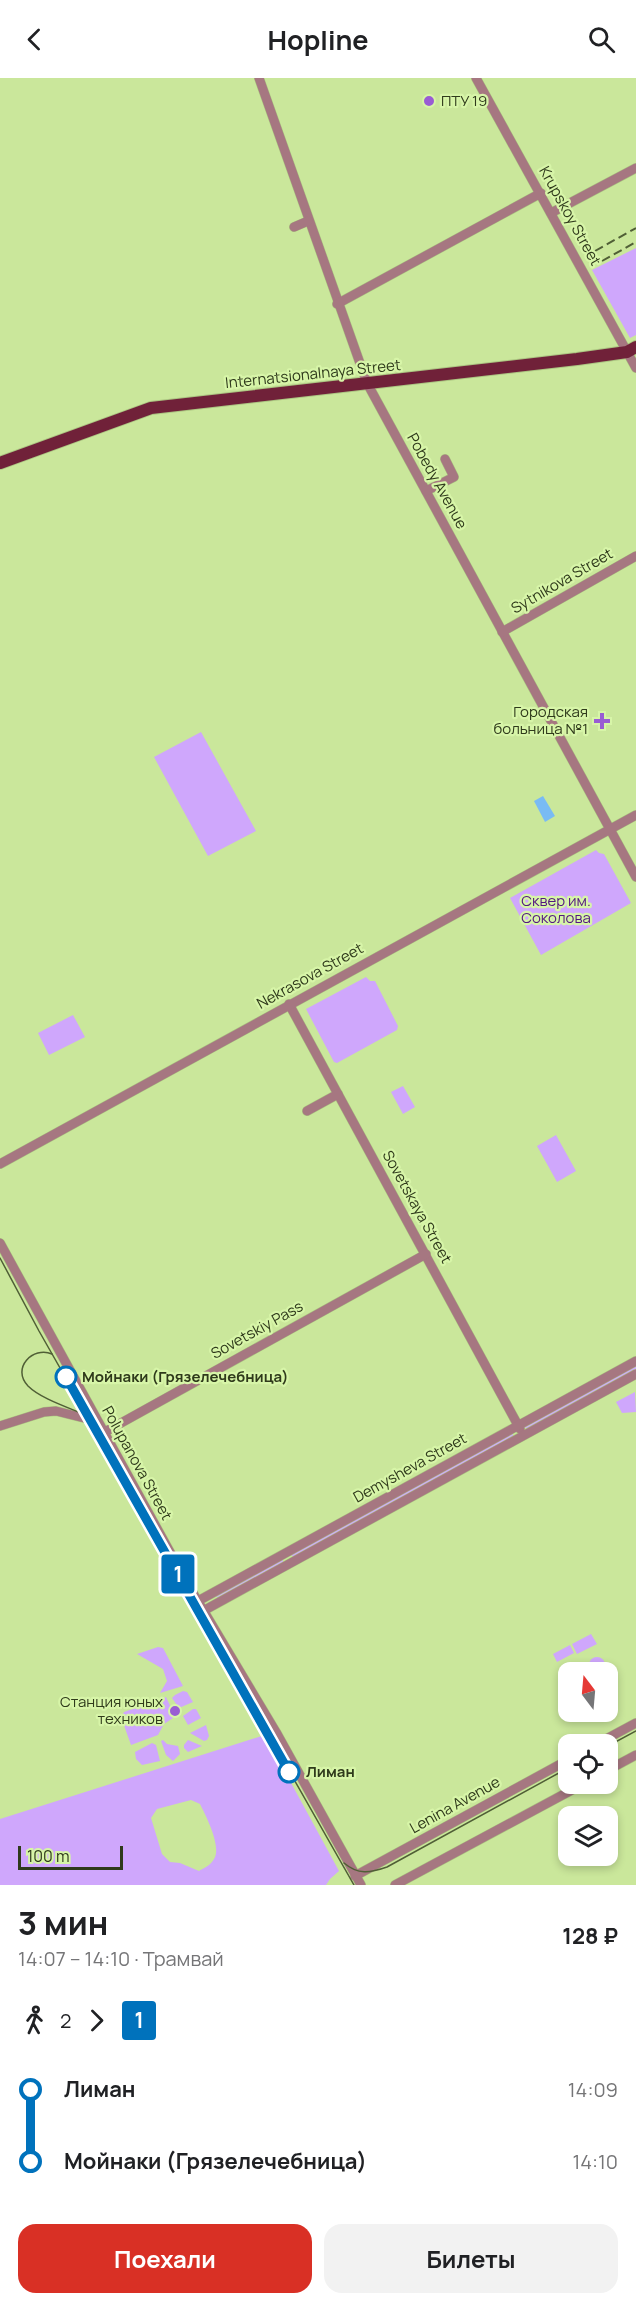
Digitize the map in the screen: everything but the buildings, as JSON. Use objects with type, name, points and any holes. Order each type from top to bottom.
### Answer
[{"type":"main road","name":"Internatsionalnaya Street","points":[[0,463],[151,408],[632,349]]},
{"type":"street","name":"Pobedy Avenue","points":[[259,78],[337,304],[367,383],[636,877]]},
{"type":"street","name":"Krupskoy Street","points":[[476,78],[551,213],[632,349],[636,368]]},
{"type":"street","points":[[551,213],[636,168]]},
{"type":"street","points":[[337,304],[541,193]]},
{"type":"street","points":[[294,227],[308,221]]},
{"type":"street","points":[[426,491],[454,477],[445,459]]},
{"type":"street","name":"Sytnikova Street","points":[[502,632],[636,556]]},
{"type":"street","name":"Nekrasova Street","points":[[0,1164],[636,815]]},
{"type":"street","name":"Sovetskaya Street","points":[[289,1004],[426,1254],[516,1426],[524,1435]]},
{"type":"street","points":[[307,1111],[338,1094]]},
{"type":"street","name":"Polupanova Street","points":[[0,1243],[203,1611]]},
{"type":"street","name":"Sovetskiy Pass","points":[[103,1433],[426,1254]]},
{"type":"street","name":"Demysheva Street","points":[[198,1601],[636,1361]]},
{"type":"street","name":"Demysheva Street","points":[[203,1611],[636,1374]]},
{"type":"street","points":[[0,1426],[44,1412],[56,1411],[96,1420]]},
{"type":"street","points":[[285,1553],[290,1563]]},
{"type":"street","points":[[203,1611],[276,1732],[361,1885]]},
{"type":"street","points":[[616,1734],[636,1723]]},
{"type":"street","points":[[618,1765],[636,1755]]},
{"type":"street","name":"Lenina Avenue","points":[[356,1876],[558,1765]]},
{"type":"street","points":[[395,1885],[564,1794]]},
{"type":"green space","points":[[636,248],[636,335],[630,338],[592,270]]},
{"type":"green space","points":[[201,732],[256,831],[208,856],[154,757]]},
{"type":"green space","name":"Сквер им. Соколова","points":[[596,850],[604,854],[631,903],[541,955],[510,898]]},
{"type":"green space","points":[[366,977],[370,981],[375,981],[398,1026],[397,1030],[337,1063],[334,1062],[306,1009]]},
{"type":"green space","points":[[73,1015],[85,1037],[49,1055],[38,1033]]},
{"type":"green space","points":[[403,1086],[415,1107],[403,1114],[391,1092]]},
{"type":"green space","points":[[556,1135],[576,1171],[557,1182],[537,1146]]},
{"type":"green space","points":[[636,1364],[636,1370],[528,1428],[524,1428]]},
{"type":"green space","points":[[635,1392],[636,1412],[622,1413],[616,1402]]},
{"type":"green space","points":[[513,1432],[513,1436],[294,1557],[291,1555]]},
{"type":"green space","points":[[283,1559],[283,1562],[218,1597],[214,1597]]},
{"type":"green space","points":[[591,1634],[597,1644],[577,1654],[572,1644]]},
{"type":"green space","points":[[570,1645],[574,1653],[557,1662],[553,1654]]},
{"type":"green space","points":[[158,1647],[163,1648],[183,1686],[160,1693],[167,1681],[163,1669],[137,1654]]},
{"type":"green space","points":[[594,1657],[603,1659],[605,1662],[589,1662]]},
{"type":"green space","points":[[183,1691],[187,1692],[193,1702],[179,1708],[172,1698]]},
{"type":"green space","points":[[166,1697],[174,1714],[173,1718],[164,1724],[158,1735],[131,1745],[121,1717],[124,1712]]},
{"type":"green space","points":[[196,1709],[201,1718],[188,1725],[183,1716]]},
{"type":"green space","points":[[206,1725],[209,1736],[207,1740],[204,1741],[190,1733]]},
{"type":"green space","points":[[265,1735],[339,1871],[326,1885],[0,1885],[0,1819]],"holes":[[[191,1800],[200,1804],[215,1839],[216,1854],[211,1863],[199,1871],[180,1863],[170,1862],[162,1854],[151,1818],[157,1809]]]},
{"type":"green space","points":[[188,1740],[202,1746],[188,1752],[184,1745]]},
{"type":"green space","points":[[161,1741],[167,1744],[178,1746],[180,1754],[173,1761],[166,1755]]},
{"type":"green space","points":[[152,1743],[156,1745],[160,1761],[142,1765],[136,1759],[135,1752]]},
{"type":"water","points":[[543,796],[555,816],[545,822],[534,801]]},
{"type":"tram line","points":[[0,1258],[39,1331],[354,1885]]},
{"type":"tram line","points":[[52,1354],[38,1353],[26,1360],[22,1372],[23,1379],[40,1395],[88,1416]]},
{"type":"tram line","name":"1","points":[[66,1377],[289,1772]]},
{"type":"tram line","points":[[618,1741],[636,1731]]},
{"type":"tram line","points":[[344,1863],[354,1870],[364,1872],[387,1867],[558,1773]]},
{"type":"railway","points":[[595,251],[636,228]]},
{"type":"railway","points":[[602,261],[636,242]]},
{"type":"place","name":"ПТУ 19","points":[[429,101]]},
{"type":"place","name":"Городская больница №1","points":[[602,721]]},
{"type":"place","name":"Мойнаки (Грязелечебница)","points":[[66,1377]]},
{"type":"place","name":"Станция юных техников","points":[[175,1711]]},
{"type":"place","name":"Лиман","points":[[289,1772]]}]
